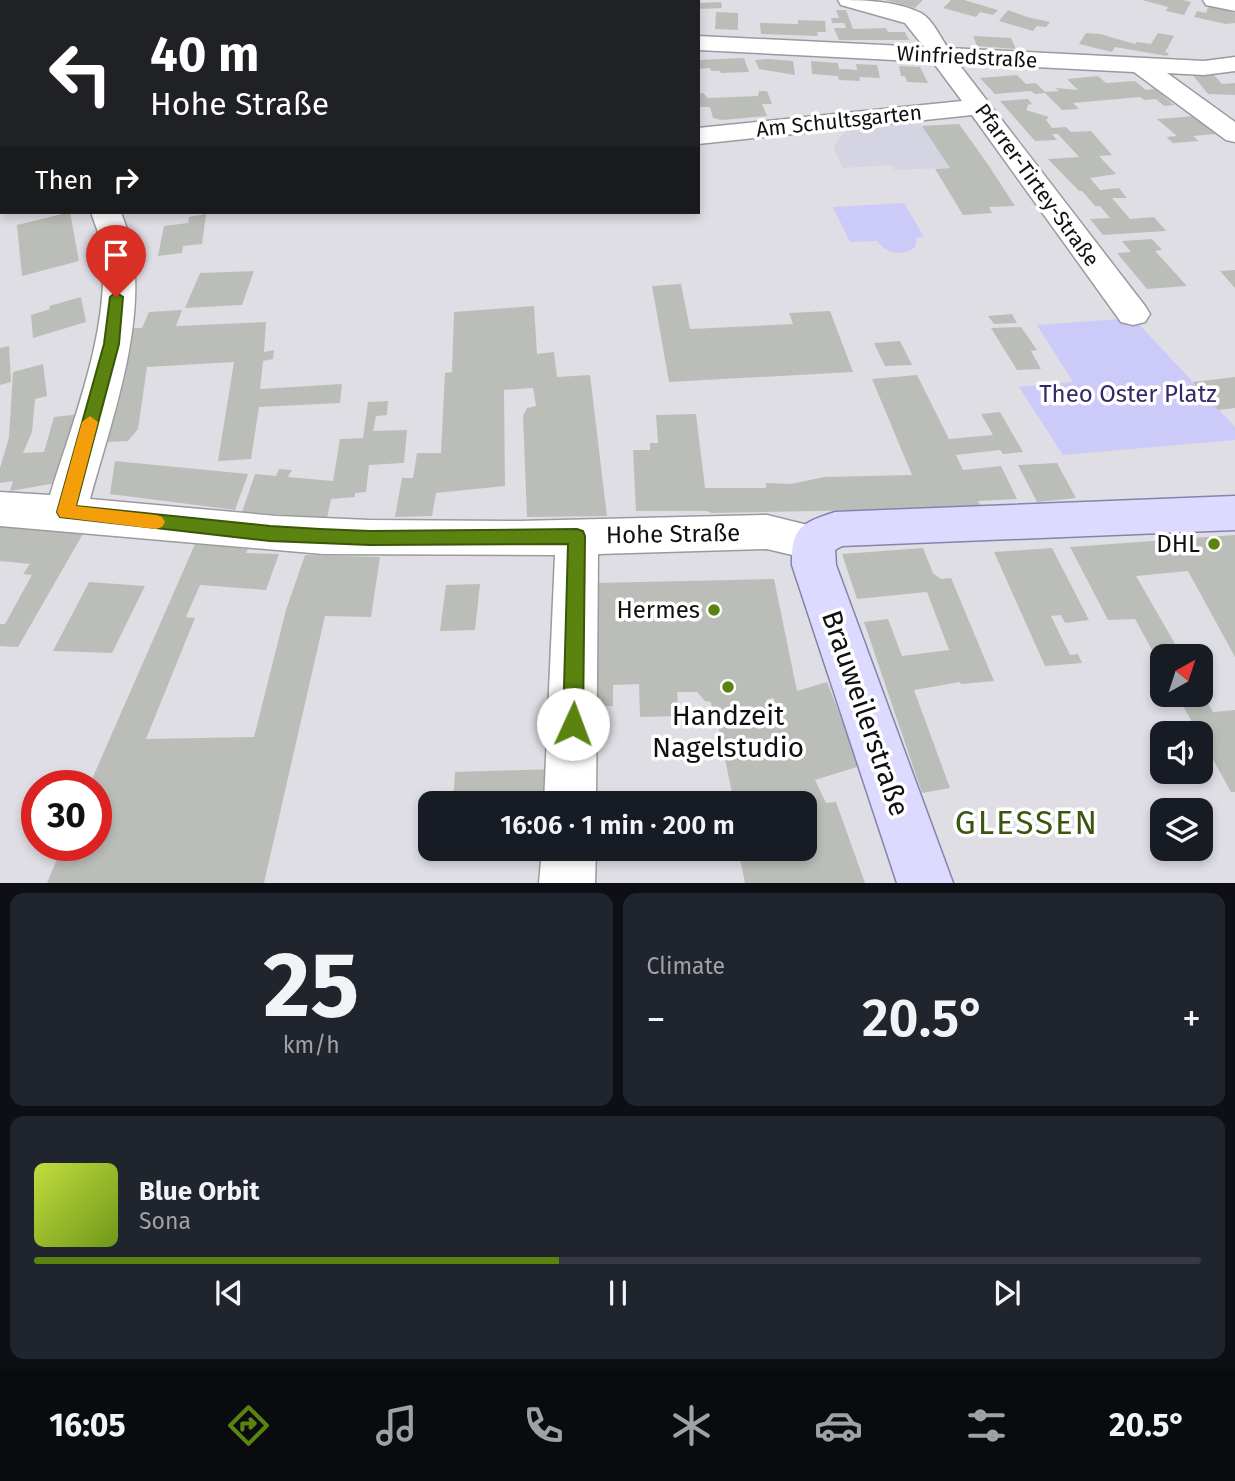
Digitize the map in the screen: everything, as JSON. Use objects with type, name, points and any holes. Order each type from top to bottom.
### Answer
[{"type":"main road","points":[[813,542],[835,528],[1235,513]]},
{"type":"main road","name":"Brauweilerstraße","points":[[813,542],[814,565],[925,883]]},
{"type":"street","name":"Pfarrer-Tirtey-Straße","points":[[849,0],[913,18],[922,26],[941,56],[1133,314]]},
{"type":"street","points":[[1214,0],[1235,5]]},
{"type":"street","name":"Winfriedstraße","points":[[700,43],[1204,68],[1235,64]]},
{"type":"street","points":[[1140,65],[1235,134]]},
{"type":"street","name":"Am Schultsgarten","points":[[700,136],[980,107]]},
{"type":"street","points":[[66,512],[112,344],[119,273],[112,223],[107,214]]},
{"type":"street","name":"Hohe Straße","points":[[0,509],[66,512],[282,534],[370,538],[767,532],[813,542]]},
{"type":"street","points":[[570,791],[577,536]]},
{"type":"street","points":[[567,883],[568,861]]},
{"type":"shaded area","points":[[917,118],[922,126],[959,124],[989,166],[895,170],[891,165],[843,168],[833,147],[850,126]]},
{"type":"green space","points":[[904,203],[924,237],[916,238],[916,246],[901,253],[885,249],[877,241],[850,242],[833,207]]},
{"type":"green space","name":"Theo Oster Platz","points":[[1133,318],[1235,427],[1235,440],[1063,455],[1019,387],[1073,382],[1037,325]]},
{"type":"building","points":[[885,0],[923,0],[915,8]]},
{"type":"building","points":[[951,0],[964,0],[998,10],[993,15],[980,12],[976,17],[943,8]]},
{"type":"building","points":[[1142,0],[1191,2],[1184,15],[1166,11],[1168,7]]},
{"type":"building","points":[[721,2],[722,8],[701,9],[700,3]]},
{"type":"building","points":[[1209,5],[1235,13],[1235,23],[1226,24],[1194,17],[1197,11],[1206,13]]},
{"type":"building","points":[[836,10],[846,10],[853,29],[886,28],[888,32],[905,32],[909,40],[839,40],[834,28],[846,28],[844,23],[832,23],[831,18],[839,18]]},
{"type":"building","points":[[1008,10],[1050,22],[1046,27],[1037,26],[1033,31],[999,21]]},
{"type":"building","points":[[716,12],[738,13],[738,30],[715,29]]},
{"type":"building","points":[[798,20],[825,21],[826,32],[817,32],[818,36],[761,34],[760,23],[798,24]]},
{"type":"building","points":[[1086,33],[1135,44],[1151,44],[1158,33],[1174,36],[1165,52],[1169,53],[1167,56],[1115,47],[1112,52],[1079,44]]},
{"type":"building","points":[[973,36],[1011,38],[1016,49],[977,46]]},
{"type":"building","points":[[744,58],[749,72],[721,73],[711,71],[710,68],[700,69],[700,60]]},
{"type":"building","points":[[755,60],[793,61],[795,75],[759,69]]},
{"type":"building","points":[[811,61],[838,63],[839,69],[857,70],[856,64],[877,65],[880,78],[839,80],[838,76],[812,74]]},
{"type":"building","points":[[899,66],[920,67],[928,83],[907,82],[905,76],[901,76]]},
{"type":"building","points":[[1192,74],[1214,75],[1222,84],[1235,83],[1235,95],[1208,94]]},
{"type":"building","points":[[1017,75],[1026,84],[1036,83],[1045,92],[1059,91],[1055,88],[1078,90],[1067,79],[1098,76],[1106,83],[1135,81],[1146,90],[1155,89],[1174,105],[1164,106],[1156,99],[1144,100],[1140,97],[1073,103],[1079,109],[1062,110],[1045,93],[1035,94],[1031,91],[995,94],[980,78]]},
{"type":"building","points":[[759,91],[767,91],[772,104],[762,104],[767,116],[722,120],[713,118],[710,107],[700,107],[700,94],[703,93],[708,98],[758,96]]},
{"type":"building","points":[[1028,99],[1032,104],[1027,105],[1026,110],[1049,117],[1046,120],[1052,128],[1066,127],[1071,132],[1091,131],[1112,155],[1099,156],[1116,174],[1090,178],[1100,190],[1119,188],[1127,198],[1112,198],[1130,219],[1154,217],[1166,231],[1103,235],[1090,219],[1110,218],[1048,159],[1079,157],[1058,134],[1052,134],[1057,140],[1035,141],[1000,101]]},
{"type":"building","points":[[1196,116],[1217,134],[1193,136],[1199,141],[1173,143],[1166,137],[1177,136],[1157,119]]},
{"type":"building","points":[[959,124],[1015,206],[989,207],[992,213],[963,215],[935,169],[950,168],[922,126]]},
{"type":"building","points":[[70,214],[79,261],[22,276],[17,225]]},
{"type":"building","points":[[206,214],[202,244],[183,246],[182,253],[158,256],[164,226],[188,223],[189,217]]},
{"type":"building","points":[[1152,239],[1162,250],[1155,251],[1187,286],[1147,289],[1117,253],[1131,252],[1122,241]]},
{"type":"building","points":[[1235,270],[1235,288],[1220,271]]},
{"type":"building","points":[[254,271],[242,305],[185,308],[200,273]]},
{"type":"building","points":[[681,284],[690,329],[793,324],[789,313],[830,311],[853,372],[669,382],[652,286]]},
{"type":"building","points":[[81,297],[86,322],[33,338],[31,315],[50,309],[49,306]]},
{"type":"building","points":[[534,306],[537,354],[554,352],[557,377],[590,375],[607,516],[527,517],[523,416],[527,408],[536,406],[533,388],[504,390],[505,486],[436,493],[432,516],[395,517],[402,478],[413,478],[417,453],[441,453],[445,373],[452,372],[454,312]]},
{"type":"building","points":[[182,310],[176,326],[266,322],[264,352],[274,350],[273,359],[263,361],[260,389],[342,384],[340,403],[259,407],[251,459],[218,461],[234,362],[147,367],[138,429],[128,441],[108,442],[131,328],[142,328],[149,312]]},
{"type":"building","points":[[1012,314],[1017,323],[994,324],[988,316]]},
{"type":"building","points":[[1021,327],[1037,350],[1031,351],[1041,369],[1017,370],[991,328]]},
{"type":"building","points":[[900,341],[912,365],[885,366],[874,343]]},
{"type":"building","points":[[9,346],[11,382],[0,385],[0,348]]},
{"type":"building","points":[[43,364],[47,396],[35,399],[32,432],[23,453],[44,452],[54,417],[80,414],[62,482],[10,491],[13,481],[0,483],[0,468],[9,437],[13,372]]},
{"type":"building","points":[[917,375],[949,439],[993,435],[981,414],[1000,412],[1023,452],[1003,454],[1000,450],[956,455],[963,470],[1001,466],[1017,499],[978,501],[982,508],[712,513],[636,511],[633,450],[650,450],[650,443],[658,443],[656,415],[696,414],[705,488],[766,488],[766,483],[791,484],[824,477],[912,475],[872,379]]},
{"type":"building","points":[[1235,377],[1235,408],[1218,410],[1193,382]]},
{"type":"building","points":[[388,401],[387,415],[376,416],[373,431],[407,430],[404,463],[369,465],[366,492],[355,493],[355,497],[331,499],[327,518],[242,512],[255,474],[276,476],[279,469],[292,470],[288,477],[333,481],[340,439],[363,438],[368,402]]},
{"type":"building","points":[[115,461],[248,474],[235,510],[110,494]]},
{"type":"building","points":[[1057,463],[1076,498],[1037,502],[1018,465]]},
{"type":"building","points":[[0,527],[84,532],[18,647],[0,646],[0,624],[5,624],[32,575],[23,574],[30,564],[0,561]]},
{"type":"building","points":[[1235,535],[1235,657],[1188,571],[1136,576],[1175,644],[1150,644],[1150,646],[1135,619],[1108,620],[1070,547]]},
{"type":"building","points":[[195,544],[248,549],[246,553],[279,554],[266,590],[200,585],[186,617],[195,618],[146,739],[254,737],[286,610],[305,555],[380,557],[371,617],[325,616],[264,883],[47,883],[56,861],[112,861],[112,770],[96,770]]},
{"type":"building","points":[[923,548],[933,573],[941,579],[951,578],[994,681],[960,682],[914,690],[950,788],[922,793],[864,622],[888,619],[902,656],[949,650],[927,592],[857,599],[842,554]]},
{"type":"building","points":[[1052,548],[1089,620],[1065,623],[1061,615],[1051,616],[1070,655],[1078,654],[1082,663],[1045,666],[994,552]]},
{"type":"building","points":[[774,579],[797,691],[827,682],[860,766],[815,780],[826,803],[836,802],[865,883],[745,883],[740,861],[817,861],[817,791],[732,791],[715,710],[712,710],[711,702],[705,701],[697,692],[677,692],[679,716],[640,717],[639,684],[613,685],[613,706],[597,706],[594,583]],"holes":[[[773,698],[783,718],[773,721],[766,700]]]},
{"type":"building","points":[[89,582],[145,586],[112,653],[53,651]]},
{"type":"building","points":[[480,584],[475,630],[440,631],[446,585]]},
{"type":"building","points":[[1184,707],[1210,707],[1213,712],[1235,710],[1235,792],[1231,792],[1213,760],[1213,721],[1191,721]]},
{"type":"building","points":[[555,769],[554,791],[454,791],[455,772]]},
{"type":"slow traffic","points":[[90,422],[66,512],[156,522]]},
{"type":"place","name":"DHL","points":[[1214,544]]},
{"type":"place","name":"Hermes","points":[[714,610]]},
{"type":"place","name":"Handzeit Nagelstudio","points":[[728,687]]},
{"type":"district","name":"GLESSEN","points":[[1027,822]]},
{"type":"route","points":[[116,297],[112,344],[66,512],[320,536],[577,536],[573,724]]}]
